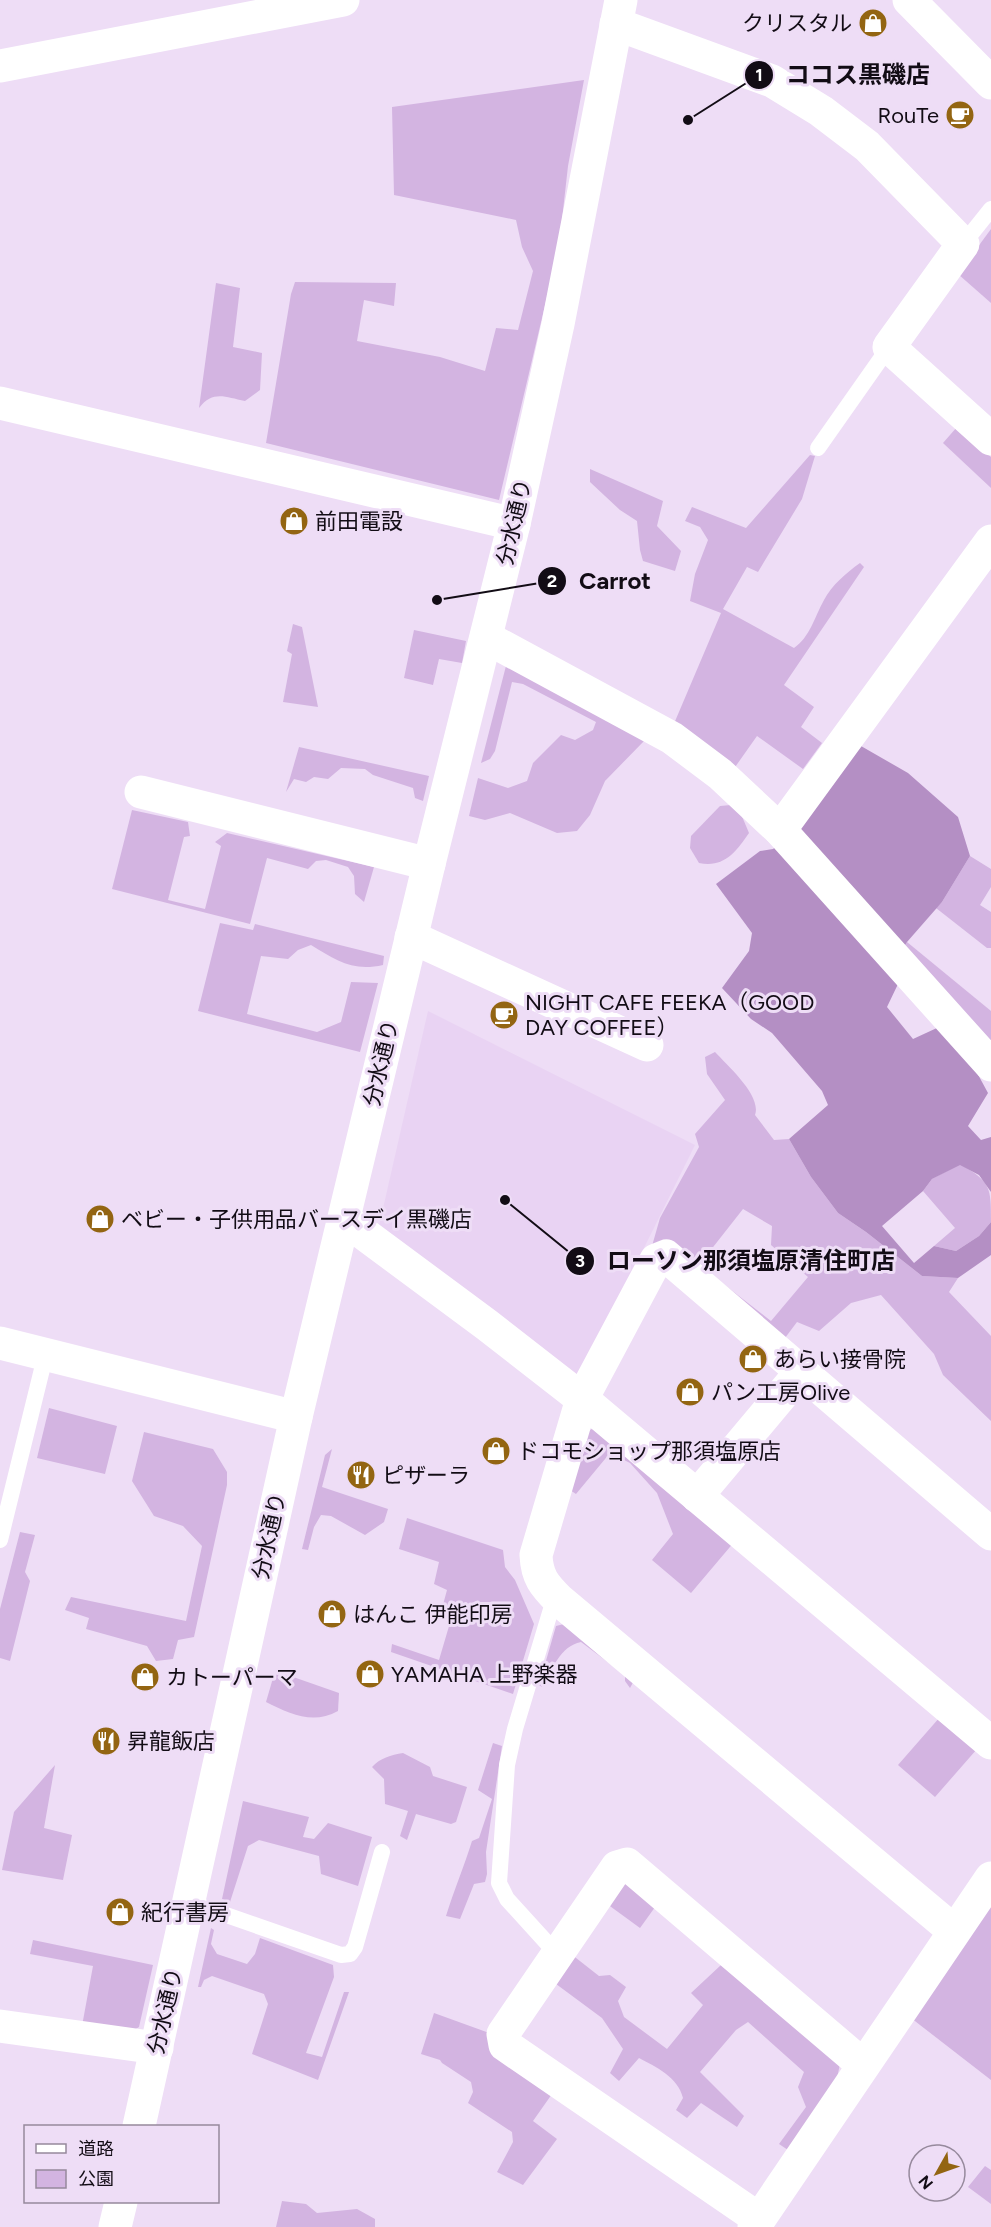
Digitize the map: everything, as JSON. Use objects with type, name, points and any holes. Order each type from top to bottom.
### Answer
[{"type":"street","points":[[0,66],[344,0]]},
{"type":"street","points":[[909,0],[991,84]]},
{"type":"street","points":[[618,12],[772,81],[821,111],[867,146],[963,244],[889,347],[991,439]]},
{"type":"street","name":"分水通り","points":[[139,2125],[296,1416],[411,937],[514,524],[558,324],[618,12]]},
{"type":"street","points":[[0,404],[514,524]]},
{"type":"street","points":[[780,830],[991,541]]},
{"type":"street","points":[[487,638],[672,738],[720,774],[780,830],[991,1065]]},
{"type":"street","points":[[141,792],[429,864]]},
{"type":"street","points":[[411,937],[647,1045]]},
{"type":"street","points":[[344,1219],[487,1325],[582,1400],[991,1743]]},
{"type":"street","points":[[954,1931],[555,1596],[543,1584],[536,1570],[536,1555],[582,1400],[656,1260],[666,1256],[991,1534]]},
{"type":"street","points":[[0,1343],[296,1416]]},
{"type":"street","points":[[698,1496],[801,1372]]},
{"type":"street","points":[[863,2065],[627,1864],[617,1867],[502,2034],[505,2045],[756,2223],[991,1878]]},
{"type":"street","points":[[0,2026],[157,2048]]},
{"type":"street","points":[[115,2227],[121,2203]]},
{"type":"lane","points":[[963,244],[991,209]]},
{"type":"lane","points":[[818,448],[889,347]]},
{"type":"lane","points":[[0,1540],[45,1353]]},
{"type":"lane","points":[[555,1596],[515,1729],[507,1765],[499,1883],[507,1899],[557,1954]]},
{"type":"lane","points":[[189,1902],[341,1955],[350,1954],[355,1947],[382,1851]]},
{"type":"shaded area","points":[[854,742],[908,773],[958,817],[970,856],[942,902],[901,952],[898,984],[887,1007],[913,1039],[939,1027],[975,1069],[988,1093],[968,1126],[981,1140],[991,1137],[991,1192],[979,1175],[960,1165],[932,1179],[923,1191],[882,1226],[914,1263],[934,1246],[956,1251],[979,1236],[991,1222],[991,1255],[958,1278],[922,1276],[838,1213],[811,1177],[789,1139],[828,1105],[822,1091],[772,1033],[751,1019],[722,988],[749,951],[752,933],[716,884],[760,851],[773,849],[792,832]]},
{"type":"shaded area","points":[[428,1011],[695,1145],[580,1377],[379,1226]]},
{"type":"green space","points":[[584,80],[568,166],[559,246],[499,500],[266,443],[291,294],[295,282],[396,283],[394,306],[364,300],[357,341],[440,357],[485,371],[496,328],[518,330],[533,271],[522,247],[516,220],[394,195],[392,107]]},
{"type":"green space","points":[[991,229],[991,303],[958,274]]},
{"type":"green space","points":[[216,283],[240,288],[233,347],[262,353],[260,390],[245,401],[214,397],[204,402],[199,408]]},
{"type":"green space","points":[[957,427],[991,457],[991,488],[943,443]]},
{"type":"green space","points":[[810,455],[815,456],[802,499],[758,572],[747,567],[723,609],[794,648],[808,633],[824,600],[835,584],[860,563],[864,567],[784,685],[814,707],[801,727],[822,743],[803,769],[757,736],[733,770],[673,726],[721,613],[690,601],[695,574],[708,540],[700,527],[685,521],[692,507],[746,528]]},
{"type":"green space","points":[[590,469],[663,501],[657,526],[681,551],[675,571],[643,561],[637,521],[620,510],[590,482]]},
{"type":"green space","points":[[293,624],[302,627],[318,707],[283,702],[292,654],[287,651]]},
{"type":"green space","points":[[414,630],[466,641],[462,663],[439,659],[433,685],[404,678]]},
{"type":"green space","points":[[507,662],[645,740],[605,781],[590,815],[577,831],[557,833],[510,813],[485,820],[469,816],[478,778],[508,788],[527,781],[533,763],[561,735],[575,740],[593,730],[596,722],[523,684],[512,682],[495,751],[490,759],[481,763]]},
{"type":"green space","points":[[299,747],[429,776],[423,801],[415,798],[413,788],[373,775],[365,769],[341,768],[328,779],[314,777],[306,782],[294,779],[286,792]]},
{"type":"green space","points":[[731,805],[741,814],[749,833],[734,852],[722,861],[699,863],[690,848],[691,836],[720,806]]},
{"type":"green space","points":[[132,810],[188,822],[190,836],[184,837],[168,900],[205,909],[221,846],[215,842],[227,833],[374,867],[364,902],[355,894],[354,876],[348,867],[326,860],[316,861],[308,869],[267,858],[250,924],[112,889]]},
{"type":"green space","points":[[970,856],[991,869],[991,887],[980,905],[991,912],[991,948],[987,948],[936,908]]},
{"type":"green space","points":[[220,923],[253,930],[255,924],[384,956],[383,965],[353,966],[311,945],[298,950],[288,959],[261,956],[247,1014],[317,1032],[341,1022],[351,982],[378,983],[360,1052],[198,1011]]},
{"type":"green space","points":[[907,942],[991,1011],[991,1046],[901,952]]},
{"type":"green space","points":[[715,1052],[735,1073],[754,1099],[755,1115],[774,1140],[789,1139],[811,1177],[838,1213],[922,1276],[958,1278],[949,1292],[991,1336],[991,1421],[943,1375],[934,1354],[881,1295],[851,1303],[819,1331],[797,1322],[782,1342],[652,1246],[660,1218],[699,1147],[695,1134],[725,1100],[707,1074],[705,1057]],"holes":[[[743,1209],[772,1226],[771,1245],[808,1277],[771,1321],[699,1265]]]},
{"type":"green space","points":[[960,1164],[978,1176],[987,1187],[991,1201],[991,1222],[979,1236],[956,1251],[934,1246],[955,1228],[923,1191],[932,1179]]},
{"type":"green space","points":[[49,1408],[117,1426],[105,1474],[37,1458]]},
{"type":"green space","points":[[592,1429],[605,1434],[735,1541],[691,1593],[652,1560],[673,1534],[657,1493],[630,1463],[610,1453],[576,1494],[567,1488],[585,1432]]},
{"type":"green space","points":[[144,1432],[213,1449],[227,1472],[227,1485],[194,1637],[178,1640],[173,1659],[156,1661],[147,1646],[86,1629],[89,1618],[65,1610],[71,1597],[186,1621],[202,1546],[183,1526],[154,1516],[132,1481]]},
{"type":"green space","points":[[332,1449],[322,1487],[388,1509],[384,1522],[365,1535],[331,1516],[321,1515],[314,1527],[308,1550],[302,1549],[325,1455]]},
{"type":"green space","points":[[407,1518],[503,1550],[505,1567],[515,1580],[534,1624],[513,1694],[391,1652],[392,1644],[439,1660],[452,1616],[441,1612],[447,1590],[434,1584],[439,1562],[399,1549]]},
{"type":"green space","points":[[20,1532],[35,1535],[25,1572],[30,1581],[10,1661],[0,1658],[0,1609]]},
{"type":"green space","points":[[568,1623],[636,1677],[630,1688],[625,1681],[625,1675],[581,1642],[567,1648],[553,1666],[542,1687],[539,1685],[556,1626]]},
{"type":"green space","points":[[279,1672],[339,1693],[338,1711],[320,1717],[302,1716],[266,1702],[273,1678]]},
{"type":"green space","points":[[940,1717],[977,1749],[935,1797],[898,1765]]},
{"type":"green space","points":[[493,1743],[502,1746],[486,1852],[485,1882],[474,1884],[460,1919],[446,1916],[472,1841],[479,1838],[492,1799],[478,1790]]},
{"type":"green space","points":[[403,1753],[430,1767],[433,1776],[467,1787],[456,1822],[451,1824],[416,1814],[407,1840],[400,1836],[408,1811],[385,1804],[384,1779],[372,1767],[386,1757]]},
{"type":"green space","points":[[55,1765],[44,1828],[72,1835],[63,1880],[2,1870],[14,1812]]},
{"type":"green space","points":[[243,1801],[309,1817],[303,1837],[314,1839],[328,1823],[372,1837],[358,1886],[321,1874],[319,1856],[259,1840],[248,1846],[230,1902],[222,1899]]},
{"type":"green space","points":[[629,1880],[658,1903],[640,1928],[603,1901]]},
{"type":"green space","points":[[991,1901],[991,2080],[911,2018]]},
{"type":"green space","points":[[211,1928],[214,1930],[211,1944],[217,1954],[247,1964],[255,1954],[260,1938],[333,1965],[334,1977],[306,2053],[322,2057],[344,1992],[349,1992],[318,2080],[252,2054],[268,2004],[264,1994],[212,1976],[204,1980],[201,1987],[198,1987]]},
{"type":"green space","points":[[33,1940],[153,1965],[139,2027],[129,2033],[82,2026],[93,1966],[30,1954]]},
{"type":"green space","points":[[571,1954],[599,1976],[610,1975],[626,1987],[618,2001],[624,2017],[667,2049],[703,2005],[691,1993],[721,1965],[840,2064],[836,2083],[791,2152],[779,2144],[806,2107],[798,2087],[804,2072],[748,2022],[736,2030],[700,2072],[744,2116],[737,2127],[701,2103],[687,2118],[676,2110],[683,2098],[676,2084],[652,2065],[639,2058],[619,2081],[610,2073],[623,2049],[602,2018],[552,1981]]},
{"type":"green space","points":[[434,2013],[492,2034],[552,2094],[533,2121],[557,2139],[523,2185],[497,2172],[513,2142],[512,2132],[468,2103],[473,2092],[471,2082],[440,2060],[421,2054]]},
{"type":"green space","points":[[985,2166],[991,2170],[991,2204],[968,2187]]},
{"type":"green space","points":[[282,2201],[306,2204],[317,2213],[357,2209],[375,2219],[375,2227],[276,2227]]},
{"type":"place","name":"クリスタル","points":[[873,23]]},
{"type":"place","name":"RouTe","points":[[960,115]]},
{"type":"place","name":"ココス黒磯店","points":[[688,120]]},
{"type":"place","name":"前田電設","points":[[294,521]]},
{"type":"place","name":"Carrot","points":[[437,600]]},
{"type":"place","name":"NIGHT CAFE FEEKA（GOOD DAY COFFEE）","points":[[504,1015]]},
{"type":"place","name":"ローソン那須塩原清住町店","points":[[505,1200]]},
{"type":"place","name":"ベビー・子供用品バースデイ黒磯店","points":[[100,1219]]},
{"type":"place","name":"あらい接骨院","points":[[753,1359]]},
{"type":"place","name":"パン工房Olive","points":[[690,1392]]},
{"type":"place","name":"ドコモショップ那須塩原店","points":[[496,1451]]},
{"type":"place","name":"ピザーラ","points":[[361,1475]]},
{"type":"place","name":"はんこ 伊能印房","points":[[332,1614]]},
{"type":"place","name":"YAMAHA 上野楽器","points":[[370,1674]]},
{"type":"place","name":"カトーパーマ","points":[[145,1677]]},
{"type":"place","name":"昇龍飯店","points":[[106,1741]]},
{"type":"place","name":"紀行書房","points":[[120,1912]]}]
